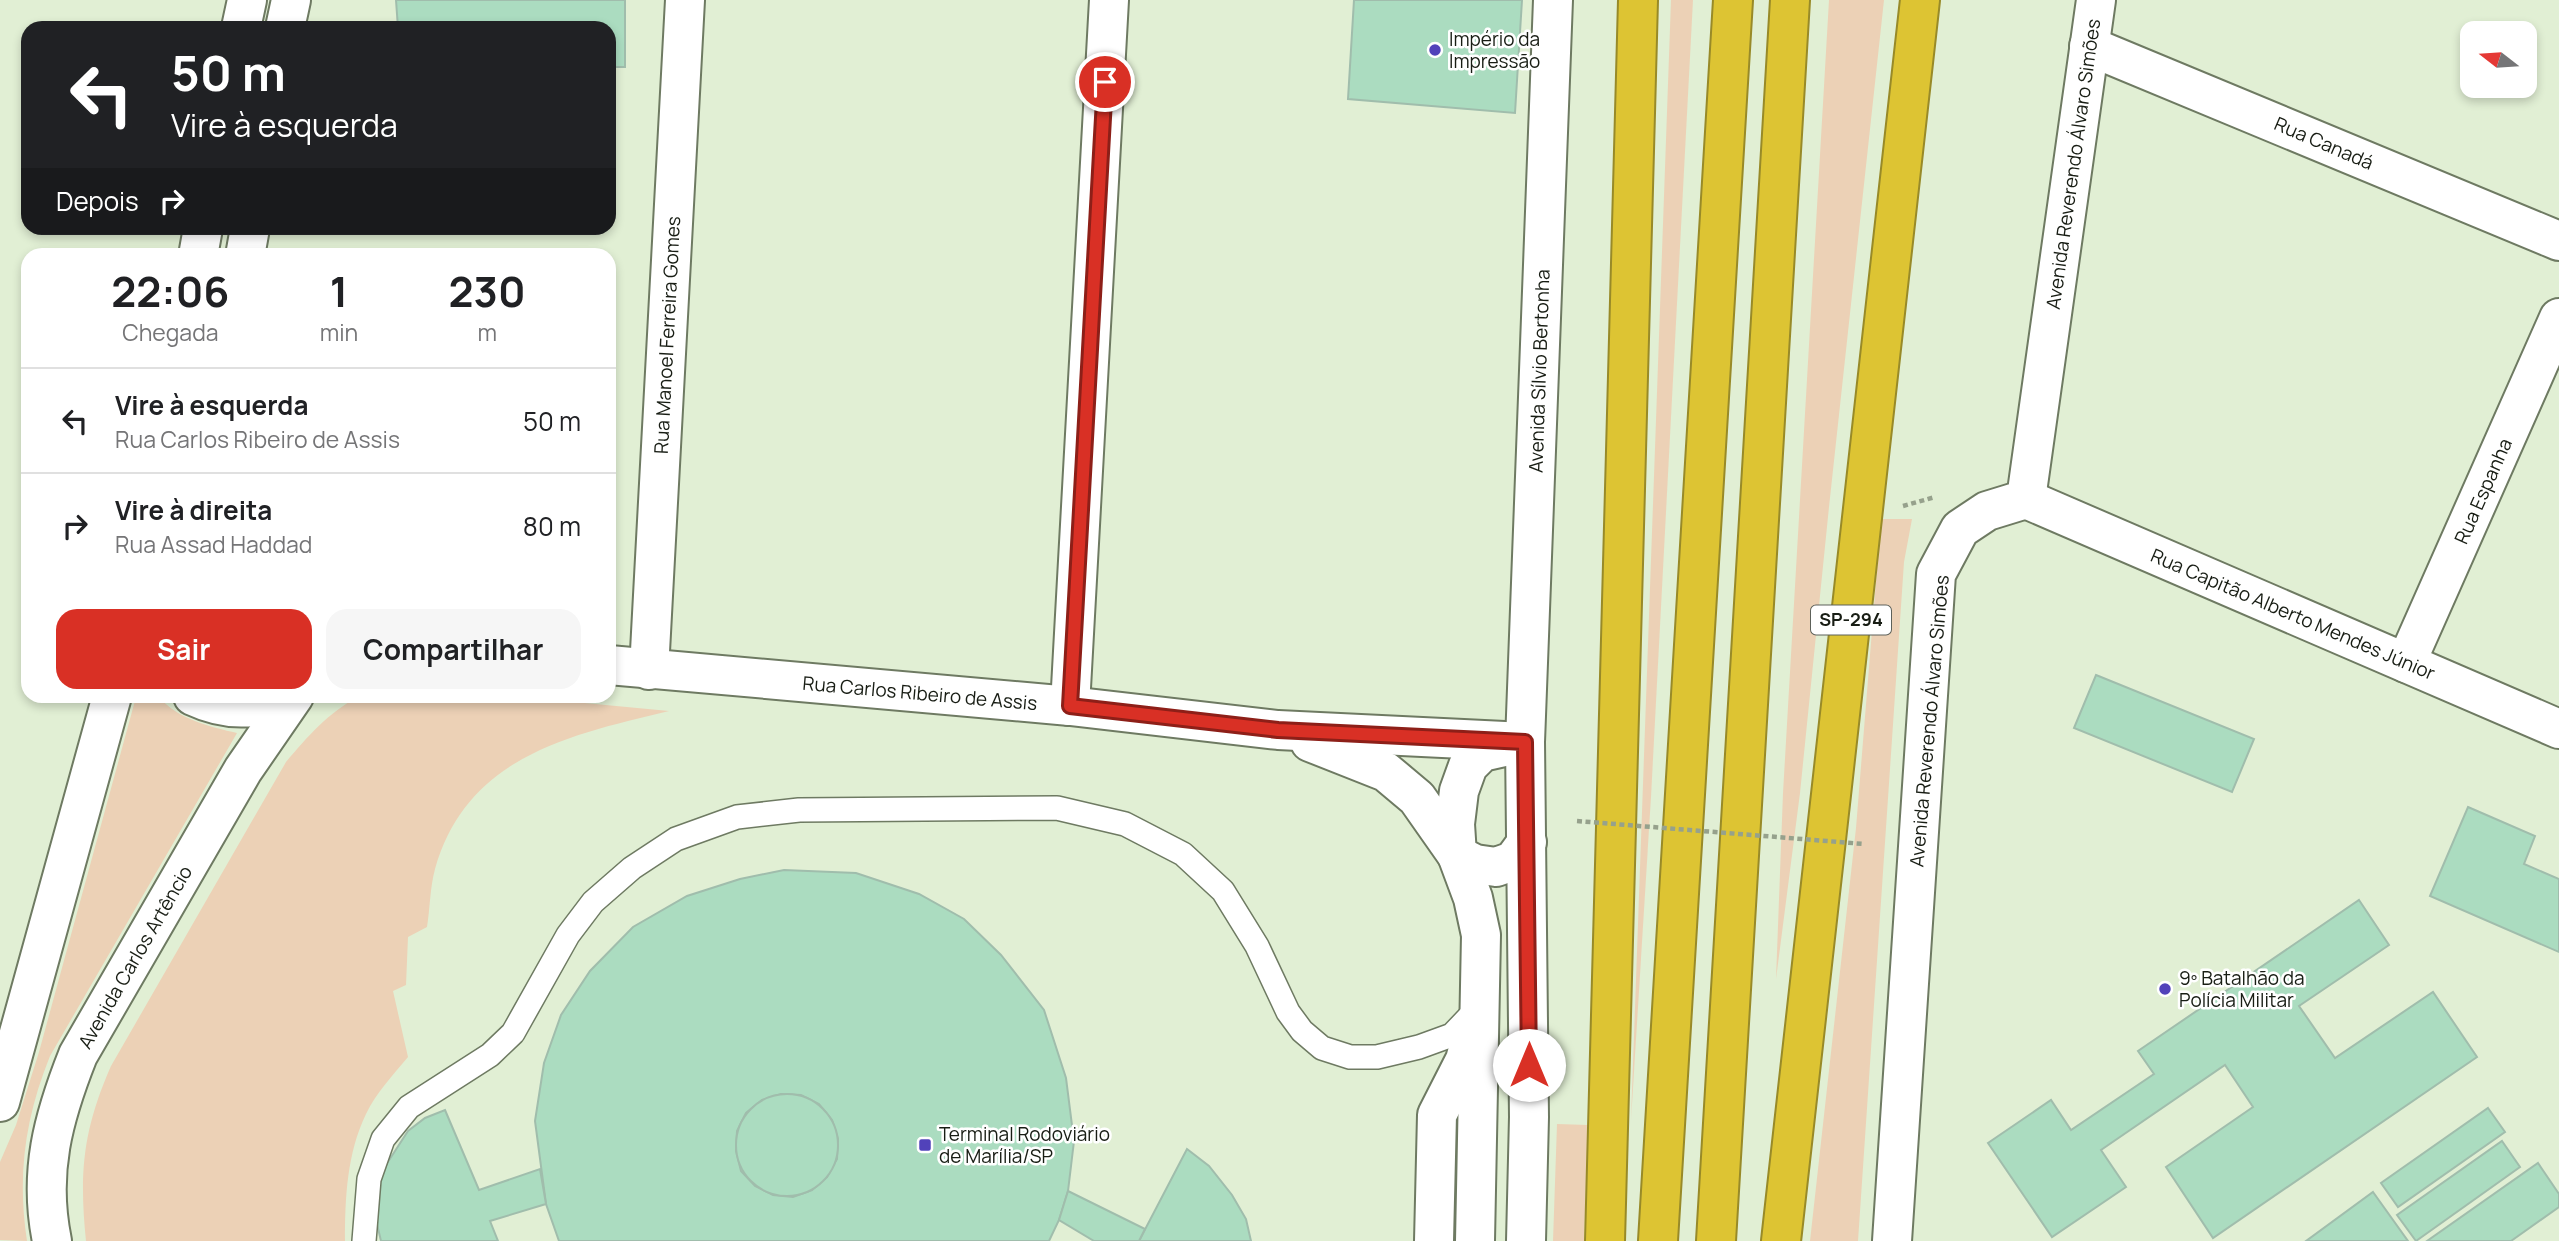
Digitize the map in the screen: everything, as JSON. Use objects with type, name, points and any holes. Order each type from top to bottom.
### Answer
[{"type":"highway","points":[[1605,1241],[1638,0]]},
{"type":"highway","points":[[1658,1241],[1733,0]]},
{"type":"highway","points":[[1716,1241],[1790,0]]},
{"type":"highway","name":"SP-294","points":[[1781,1241],[1920,0]]},
{"type":"street","points":[[242,21],[247,0]]},
{"type":"street","points":[[287,21],[292,0]]},
{"type":"street","name":"Rua Manoel Ferreira Gomes","points":[[649,670],[685,0]]},
{"type":"street","points":[[1070,706],[1109,0]]},
{"type":"street","name":"Avenida Sílvio Bertonha","points":[[1526,1241],[1529,1117],[1525,742],[1553,0]]},
{"type":"street","name":"Avenida Reverendo Álvaro Simões","points":[[1892,1241],[1936,574],[1961,529],[1987,511],[2026,499],[2096,0]]},
{"type":"street","name":"Rua Canadá","points":[[2089,46],[2559,241]]},
{"type":"street","name":"Rua Espanha","points":[[2406,663],[2559,318]]},
{"type":"street","name":"Rua Capitão Alberto Mendes Júnior","points":[[2026,499],[2559,729]]},
{"type":"street","points":[[616,642],[636,652],[649,670]]},
{"type":"street","name":"Rua Carlos Ribeiro de Assis","points":[[616,667],[1070,706],[1278,730],[1525,742]]},
{"type":"street","points":[[0,1102],[110,703]]},
{"type":"street","points":[[209,703],[242,709],[276,703]]},
{"type":"street","name":"Avenida Carlos Artêncio","points":[[52,1241],[45,1191],[49,1147],[59,1102],[78,1055],[243,770],[289,703]]},
{"type":"street","points":[[1278,730],[1386,772],[1417,798],[1457,855],[1473,898],[1481,936],[1475,1241]]},
{"type":"street","points":[[1457,855],[1457,802],[1468,766],[1482,752],[1525,742]]},
{"type":"street","points":[[1457,855],[1475,864],[1496,867],[1513,861],[1527,842]]},
{"type":"street","points":[[1434,1241],[1437,1115],[1465,1060],[1480,1006]]},
{"type":"lane","points":[[364,1241],[369,1179],[383,1139],[409,1107],[490,1055],[513,1033],[568,935],[593,902],[632,868],[677,839],[737,817],[799,810],[1057,808],[1125,824],[1183,854],[1223,891],[1257,946],[1288,1012],[1302,1031],[1322,1048],[1350,1057],[1377,1057],[1419,1047],[1452,1035],[1480,1006]]},
{"type":"path","points":[[1577,821],[1864,844]]},
{"type":"shaded area","points":[[1671,0],[1693,0],[1651,797],[1631,1120]]},
{"type":"shaded area","points":[[1829,0],[1884,0],[1800,793],[1776,979],[1783,793]]},
{"type":"shaded area","points":[[1881,519],[1912,519],[1904,562],[1858,1241],[1810,1241],[1856,828]]},
{"type":"shaded area","points":[[134,703],[164,703],[206,725],[237,733],[50,1056],[34,1102],[25,1147],[23,1193],[27,1241],[0,1240],[0,1162],[16,1125],[39,1052]]},
{"type":"shaded area","points":[[347,703],[584,703],[669,711],[595,730],[527,757],[497,776],[471,800],[450,831],[435,869],[427,927],[408,937],[406,985],[393,991],[408,1057],[375,1099],[360,1129],[348,1176],[345,1241],[86,1241],[83,1194],[85,1152],[94,1111],[111,1066],[286,762],[328,718]]},
{"type":"shaded area","points":[[1557,1124],[1588,1125],[1584,1241],[1553,1241]]},
{"type":"building","points":[[396,0],[625,0],[625,67],[616,67],[616,21],[398,21]]},
{"type":"building","name":"Império da Impressão","points":[[1354,0],[1522,0],[1515,113],[1348,99]]},
{"type":"building","points":[[2096,675],[2254,739],[2232,792],[2074,728]]},
{"type":"building","points":[[2468,807],[2535,836],[2524,864],[2559,879],[2559,952],[2430,896]]},
{"type":"building","points":[[784,870],[856,873],[919,894],[964,919],[1001,955],[1044,1010],[1066,1078],[1074,1141],[1068,1191],[1049,1241],[559,1241],[546,1204],[535,1121],[544,1063],[561,1015],[590,971],[633,927],[687,896],[740,879]],"holes":[[[781,1094],[801,1095],[819,1104],[832,1120],[838,1139],[837,1159],[827,1177],[812,1190],[793,1197],[773,1195],[755,1186],[741,1171],[736,1151],[737,1131],[746,1113],[762,1100]]]},
{"type":"building","points":[[2359,900],[2389,945],[2299,1006],[2335,1058],[2433,992],[2477,1057],[2213,1238],[2166,1167],[2253,1107],[2225,1065],[2101,1150],[2126,1187],[2052,1237],[1988,1143],[2051,1100],[2071,1130],[2154,1074],[2138,1051]]},
{"type":"building","points":[[787,1094],[807,1098],[823,1109],[834,1125],[838,1145],[834,1165],[823,1181],[807,1192],[787,1196],[767,1192],[751,1181],[740,1165],[736,1145],[740,1125],[751,1109],[767,1098]]},
{"type":"building","points":[[2488,1108],[2505,1132],[2398,1207],[2381,1183]]},
{"type":"building","points":[[445,1110],[479,1190],[540,1169],[546,1204],[490,1221],[498,1241],[381,1241],[375,1216],[382,1171],[408,1131],[425,1118]]},
{"type":"building","points":[[2502,1141],[2520,1167],[2416,1241],[2397,1215]]},
{"type":"building","points":[[1187,1149],[1209,1166],[1232,1195],[1246,1219],[1251,1241],[1139,1241]]},
{"type":"building","points":[[2538,1163],[2559,1194],[2559,1207],[2511,1241],[2427,1241]]},
{"type":"building","points":[[1068,1191],[1145,1229],[1139,1241],[1094,1241],[1059,1220]]},
{"type":"building","points":[[2373,1192],[2408,1241],[2306,1241]]},
{"type":"place","name":"Império da Impressão","points":[[1435,50]]},
{"type":"place","name":"9º Batalhão da Polícia Militar","points":[[2165,989]]},
{"type":"place","name":"Terminal Rodoviário de Marília/SP","points":[[925,1145]]},
{"type":"route","points":[[1105,82],[1070,706],[1278,730],[1525,742],[1529,1065]]}]
